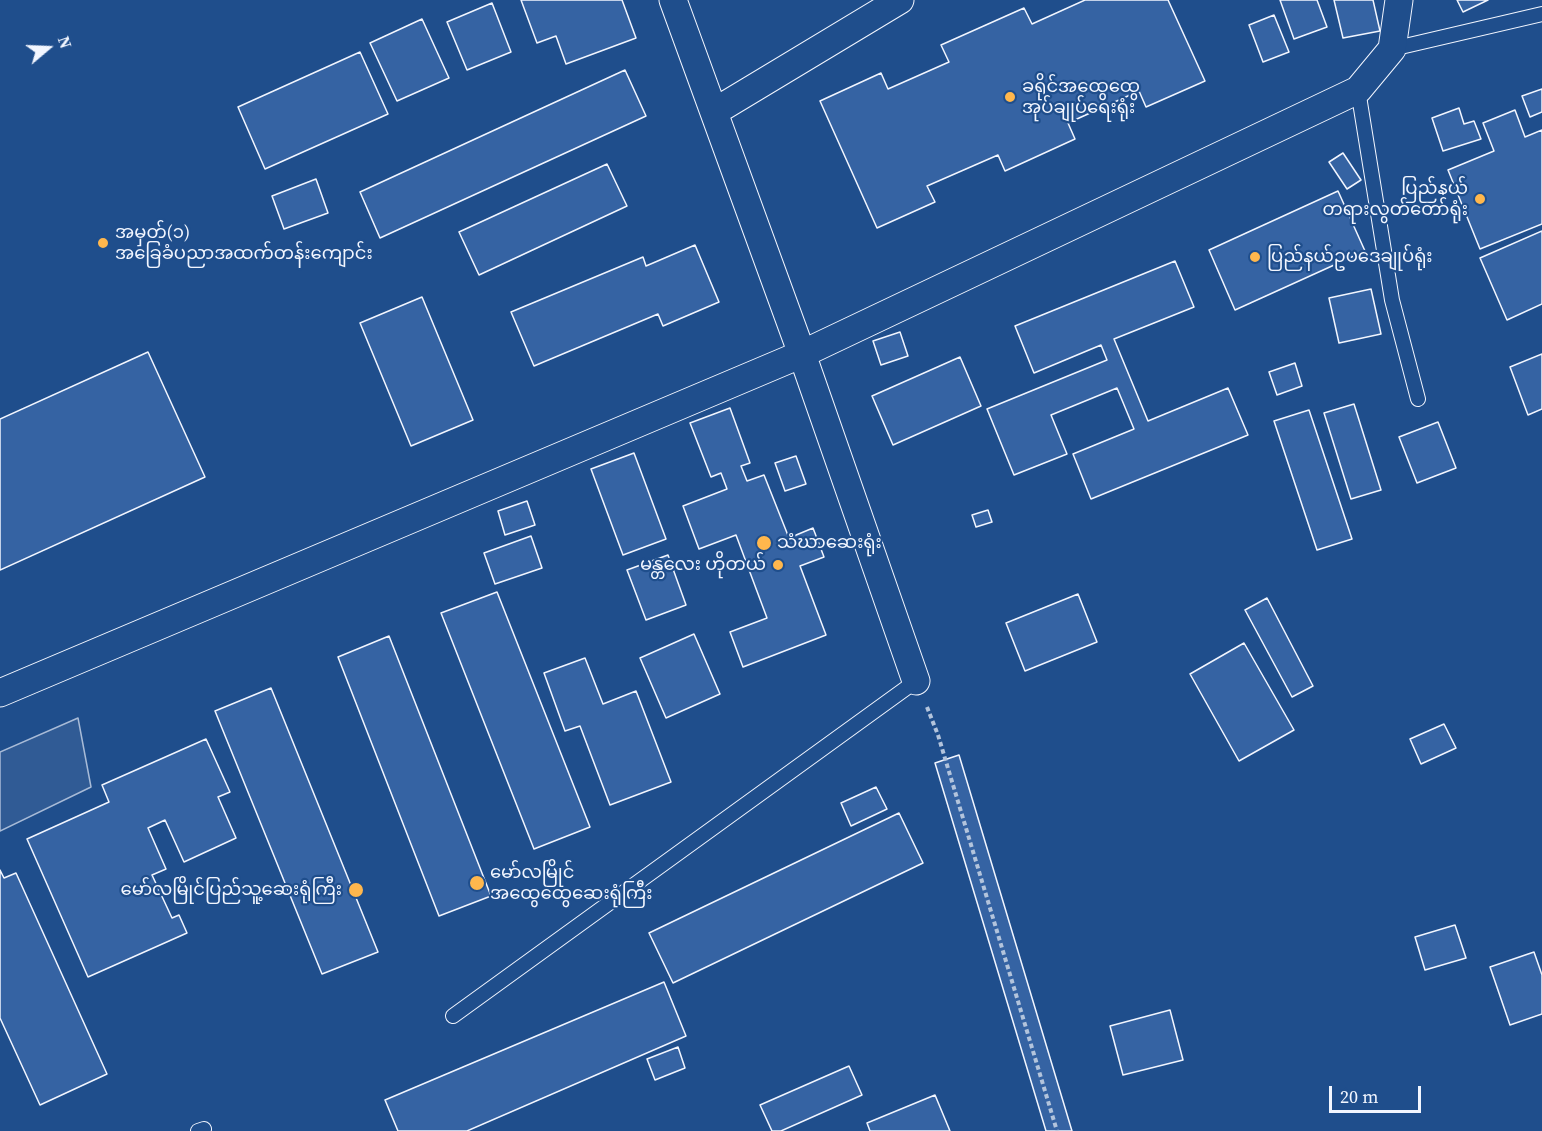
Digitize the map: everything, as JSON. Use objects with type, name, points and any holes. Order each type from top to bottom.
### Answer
[{"type":"street","points":[[673,0],[802,354],[916,681]]},
{"type":"street","points":[[714,112],[900,0]]},
{"type":"street","points":[[0,693],[802,354],[1358,90],[1392,49],[1399,0]]},
{"type":"lane","points":[[1392,49],[1542,14]]},
{"type":"lane","points":[[1358,90],[1392,300],[1418,399]]},
{"type":"lane","points":[[453,1016],[916,681]]},
{"type":"path","points":[[916,681],[938,735],[1057,1131]]},
{"type":"shaded area","points":[[78,718],[91,787],[0,831],[0,752]]},
{"type":"building","points":[[521,0],[622,0],[636,38],[566,64],[556,36],[537,43]]},
{"type":"building","points":[[1085,0],[1168,0],[1205,81],[1146,107],[1139,91],[1068,123],[1075,139],[1005,171],[998,155],[927,186],[935,202],[877,228],[820,101],[881,73],[888,89],[949,62],[941,45],[1024,8],[1032,24]]},
{"type":"building","points":[[1280,0],[1317,0],[1327,27],[1294,39]]},
{"type":"building","points":[[1334,0],[1373,0],[1380,31],[1343,38]]},
{"type":"building","points":[[1457,0],[1488,0],[1463,12]]},
{"type":"building","points":[[492,3],[511,52],[467,70],[447,22]]},
{"type":"building","points":[[1274,15],[1289,52],[1263,62],[1249,25]]},
{"type":"building","points":[[422,19],[449,78],[397,101],[370,43]]},
{"type":"building","points":[[360,52],[388,114],[265,169],[238,107]]},
{"type":"building","points":[[625,70],[646,116],[380,238],[360,192]]},
{"type":"building","points":[[1542,89],[1542,112],[1530,117],[1522,96]]},
{"type":"building","points":[[1459,108],[1464,124],[1474,121],[1481,139],[1443,151],[1432,118]]},
{"type":"building","points":[[1515,110],[1525,137],[1542,130],[1542,224],[1480,249],[1448,170],[1494,151],[1483,123]]},
{"type":"building","points":[[1343,153],[1361,180],[1347,189],[1329,162]]},
{"type":"building","points":[[607,164],[627,206],[479,275],[459,232]]},
{"type":"building","points":[[316,179],[328,213],[284,229],[272,196]]},
{"type":"building","points":[[1338,191],[1365,251],[1235,310],[1209,250]]},
{"type":"building","points":[[1542,231],[1542,304],[1507,320],[1480,258]]},
{"type":"building","points":[[695,245],[719,302],[663,326],[658,314],[534,366],[511,312],[643,257],[646,266]]},
{"type":"building","points":[[1175,261],[1194,307],[1114,339],[1148,421],[1228,388],[1248,435],[1091,499],[1073,454],[1134,429],[1117,388],[1051,415],[1067,454],[1014,475],[987,409],[1107,360],[1101,345],[1034,373],[1015,326]]},
{"type":"building","points":[[1371,289],[1381,334],[1339,343],[1329,298]]},
{"type":"building","points":[[422,297],[473,420],[411,446],[360,323]]},
{"type":"building","points":[[900,332],[908,356],[881,365],[873,341]]},
{"type":"building","points":[[148,352],[205,477],[0,570],[0,419]]},
{"type":"building","points":[[1542,354],[1542,409],[1528,415],[1510,367]]},
{"type":"building","points":[[960,357],[981,406],[893,445],[872,396]]},
{"type":"building","points":[[1295,363],[1302,386],[1277,395],[1269,372]]},
{"type":"building","points":[[1354,404],[1381,490],[1351,499],[1324,413]]},
{"type":"building","points":[[730,408],[750,463],[741,466],[747,481],[764,475],[789,538],[813,528],[824,557],[800,566],[826,635],[743,667],[730,632],[767,618],[736,535],[699,549],[683,506],[727,489],[721,473],[711,477],[690,423]]},
{"type":"building","points":[[1309,410],[1352,539],[1317,550],[1274,421]]},
{"type":"building","points":[[1438,422],[1456,468],[1417,483],[1399,437]]},
{"type":"building","points":[[634,453],[666,539],[623,555],[591,469]]},
{"type":"building","points":[[796,456],[806,484],[785,491],[775,463]]},
{"type":"building","points":[[527,501],[535,525],[505,535],[498,511]]},
{"type":"building","points":[[988,510],[992,522],[976,527],[972,515]]},
{"type":"building","points":[[531,536],[542,568],[495,584],[484,553]]},
{"type":"building","points":[[668,555],[686,605],[646,620],[627,570]]},
{"type":"building","points":[[497,592],[590,827],[534,849],[441,613]]},
{"type":"building","points":[[1078,594],[1097,642],[1025,671],[1006,623]]},
{"type":"building","points":[[1267,598],[1313,686],[1292,697],[1245,610]]},
{"type":"building","points":[[694,634],[720,694],[666,718],[640,658]]},
{"type":"building","points":[[389,636],[491,896],[439,916],[338,657]]},
{"type":"building","points":[[1244,643],[1294,730],[1239,761],[1190,674]]},
{"type":"building","points":[[585,658],[603,704],[636,691],[671,782],[610,805],[580,726],[565,731],[544,673]]},
{"type":"building","points":[[271,688],[378,952],[322,974],[215,711]]},
{"type":"building","points":[[1444,724],[1456,748],[1421,764],[1410,739]]},
{"type":"building","points":[[206,739],[230,792],[218,797],[236,838],[184,862],[165,820],[148,828],[166,869],[152,875],[172,918],[179,915],[187,933],[88,977],[27,839],[109,802],[102,785]]},
{"type":"building","points":[[959,755],[1072,1131],[1046,1131],[935,763]]},
{"type":"building","points":[[876,787],[887,809],[851,826],[841,803]]},
{"type":"building","points":[[899,813],[923,863],[673,983],[649,933]]},
{"type":"building","points":[[0,870],[4,878],[16,873],[107,1074],[40,1105],[0,1018]]},
{"type":"building","points":[[1455,925],[1466,958],[1425,970],[1415,937]]},
{"type":"building","points":[[1534,952],[1542,975],[1542,1014],[1510,1025],[1490,967]]},
{"type":"building","points":[[664,982],[686,1036],[467,1131],[398,1131],[385,1100]]},
{"type":"building","points":[[1170,1010],[1183,1060],[1123,1075],[1110,1026]]},
{"type":"building","points":[[678,1047],[685,1068],[655,1080],[647,1059]]},
{"type":"building","points":[[849,1066],[862,1095],[781,1131],[772,1131],[760,1105]]},
{"type":"building","points":[[935,1095],[950,1131],[870,1131],[867,1123]]},
{"type":"place","name":"ခရိုင်အထွေထွေ အုပ်ချုပ်ရေးရုံး","points":[[1010,97]]},
{"type":"place","name":"ပြည်နယ် တရားလွတ်တော်ရုံး","points":[[1480,199]]},
{"type":"place","name":"အမှတ်(၁) အခြေခံပညာအထက်တန်းကျောင်း","points":[[103,243]]},
{"type":"place","name":"ပြည်နယ်ဥပဒေချုပ်ရုံး","points":[[1255,257]]},
{"type":"place","name":"သံဃာဆေးရုံး","points":[[764,543]]},
{"type":"place","name":"မန္တလေး ဟိုတယ်","points":[[778,565]]},
{"type":"place","name":"မော်လမြိုင် အထွေထွေဆေးရုံကြီး","points":[[477,883]]},
{"type":"place","name":"မော်လမြိုင်ပြည်သူ့ဆေးရုံကြီး","points":[[356,890]]}]
